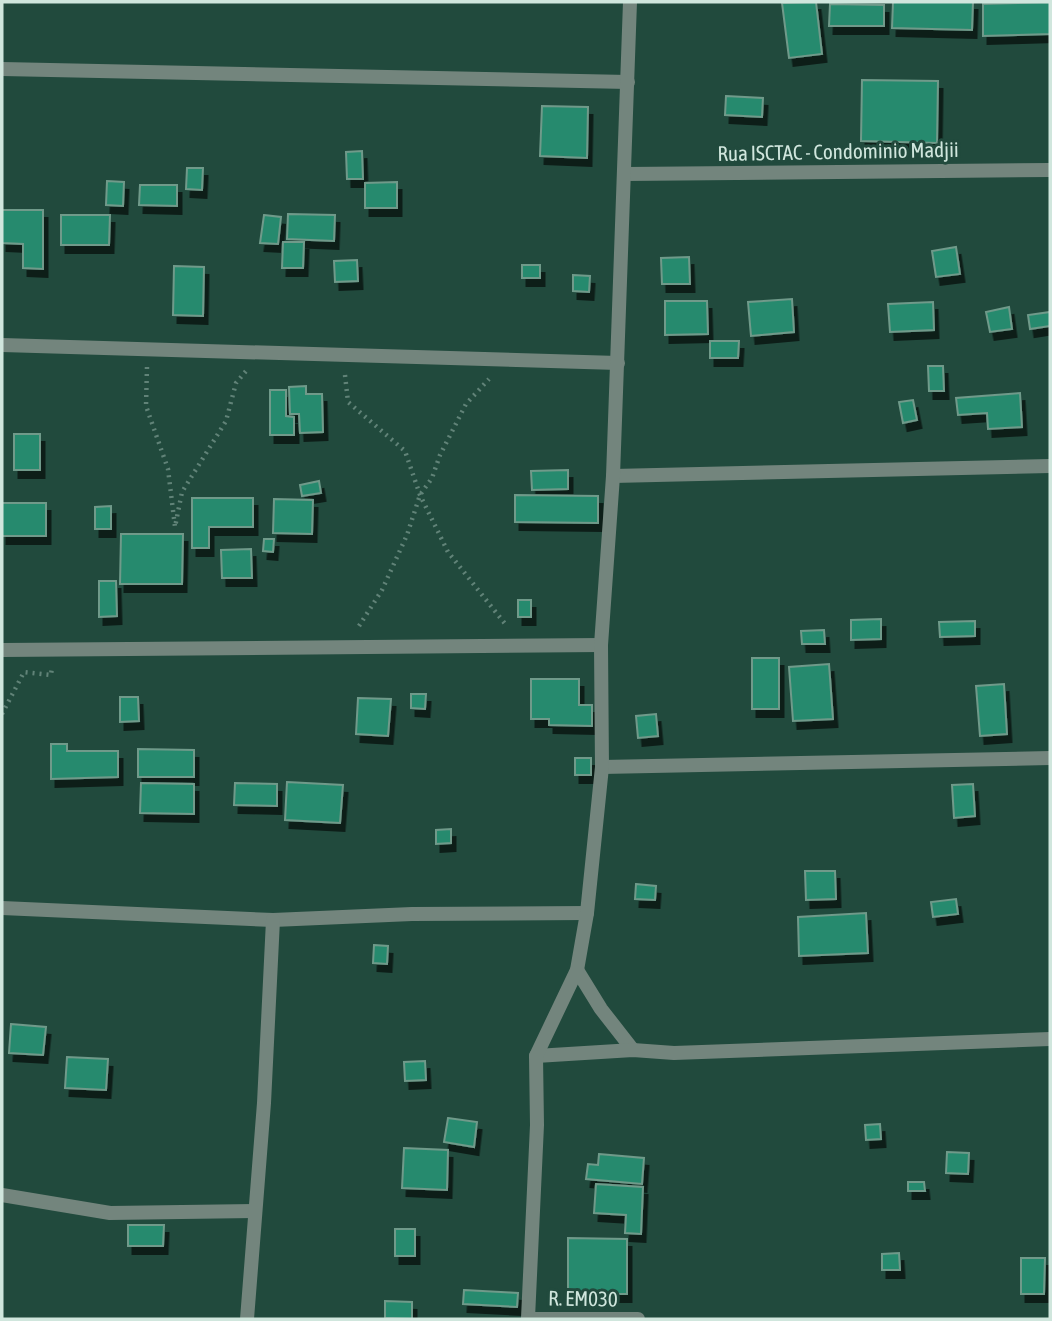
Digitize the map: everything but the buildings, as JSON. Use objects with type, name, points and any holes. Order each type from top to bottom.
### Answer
[{"type":"street","points":[[528,1319],[537,1125],[537,1056],[578,970],[587,913],[602,768],[601,645],[613,476],[631,2]]},
{"type":"street","points":[[2,69],[628,82]]},
{"type":"street","name":"Rua ISCTAC - Condominio Madjii","points":[[625,174],[1050,170]]},
{"type":"street","points":[[2,345],[618,363]]},
{"type":"street","points":[[613,476],[1050,466]]},
{"type":"street","points":[[2,650],[601,645]]},
{"type":"street","points":[[602,768],[1050,758]]},
{"type":"street","points":[[2,908],[273,920],[412,914],[587,913]]},
{"type":"street","points":[[247,1319],[264,1103],[273,920]]},
{"type":"street","points":[[578,970],[601,1009],[633,1050]]},
{"type":"street","points":[[537,1056],[633,1050],[674,1053],[1050,1039]]},
{"type":"street","points":[[2,1195],[110,1213],[254,1211]]},
{"type":"street","name":"R. EM030","points":[[528,1319],[638,1319]]},
{"type":"path","points":[[147,350],[146,406],[167,469],[175,527],[183,492],[226,421],[236,383],[259,353]]},
{"type":"path","points":[[344,356],[348,402],[405,451],[421,495],[447,552],[496,610],[521,645]]},
{"type":"path","points":[[343,647],[382,590],[407,535],[421,495],[432,478],[440,455],[466,404],[506,360]]},
{"type":"path","points":[[2,714],[24,672]]}]
